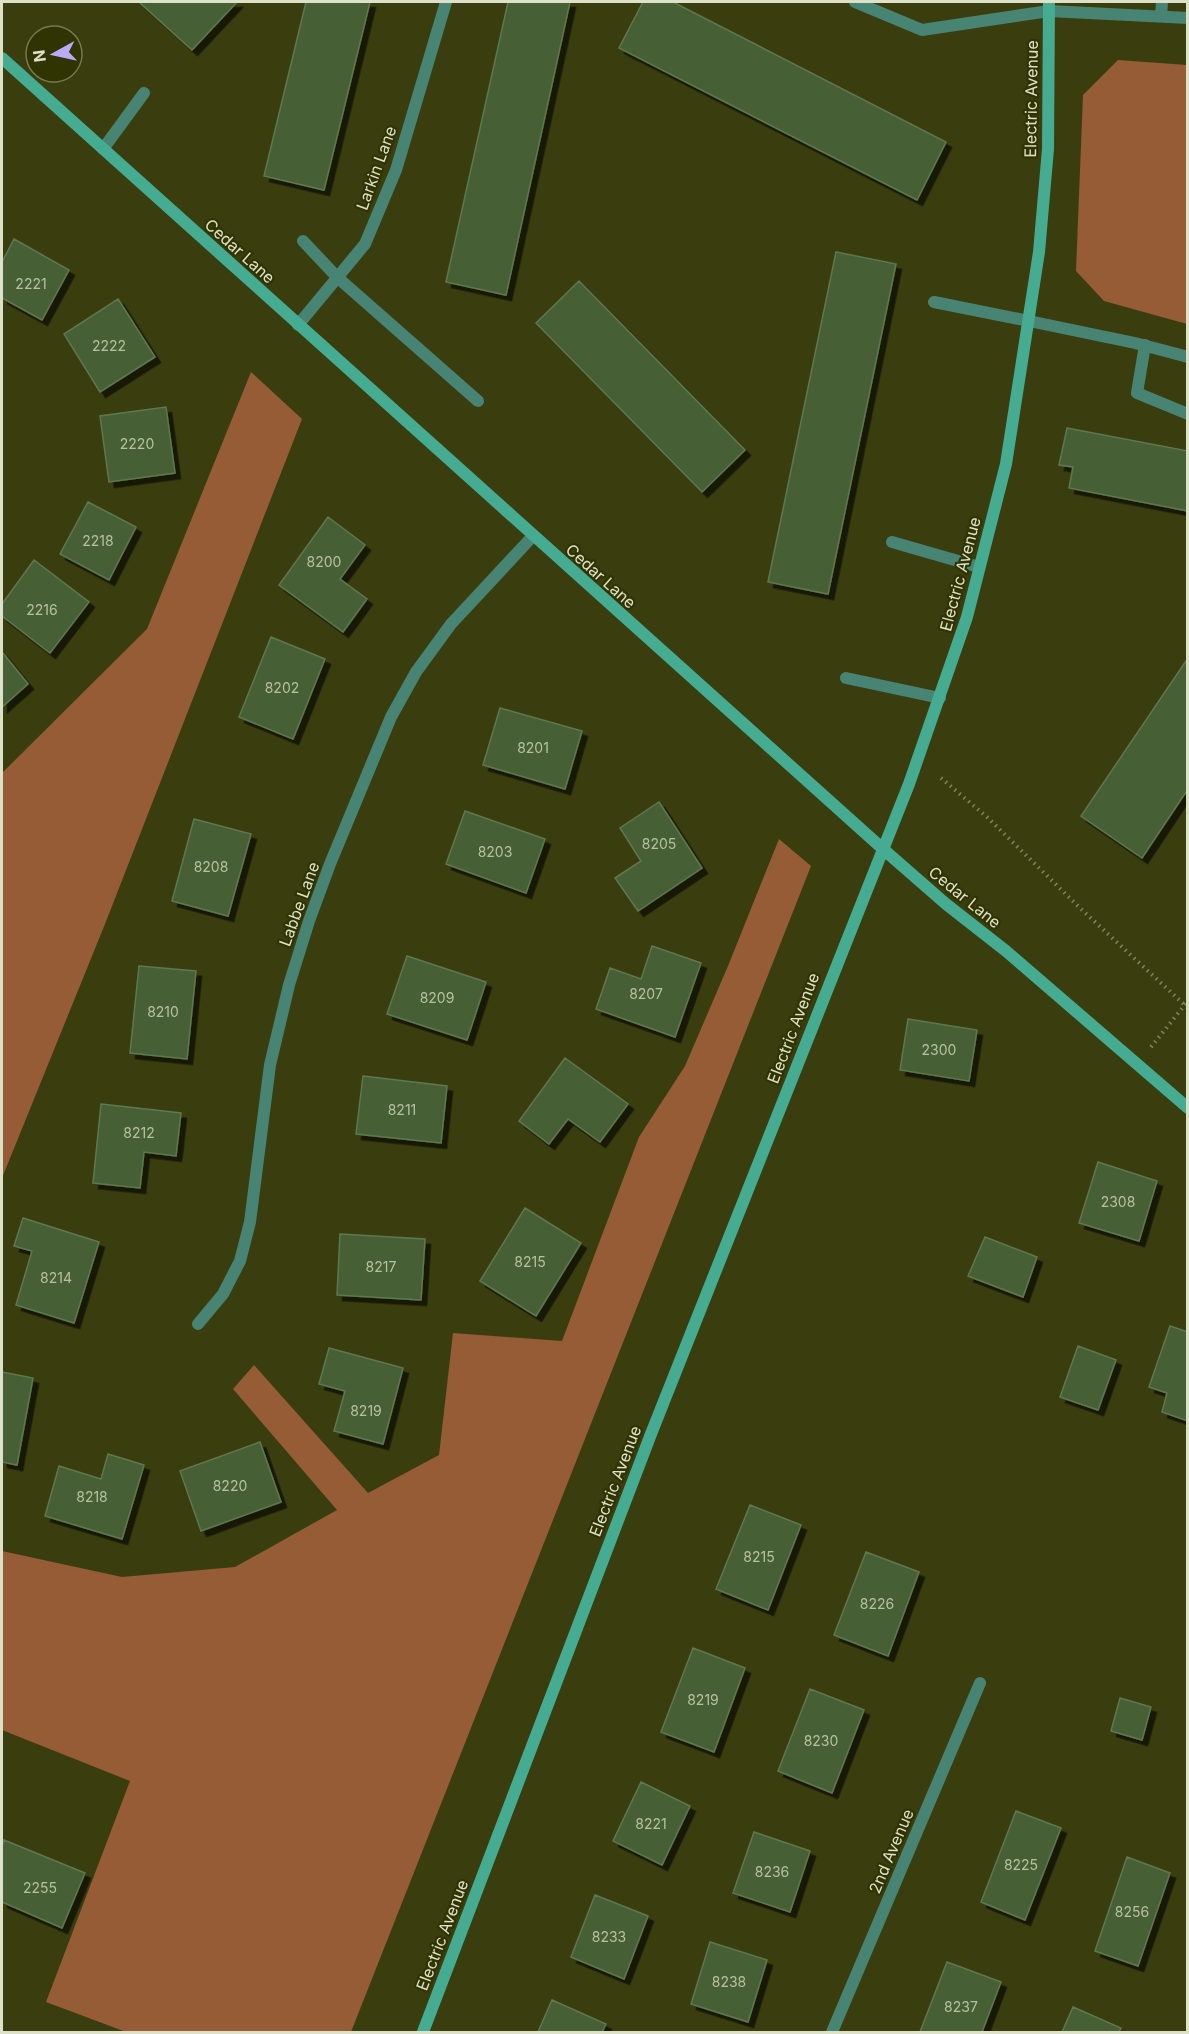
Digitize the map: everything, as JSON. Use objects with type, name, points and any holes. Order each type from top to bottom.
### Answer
[{"type":"street","name":"Larkin Lane","points":[[298,325],[365,244],[396,170],[446,2]]},
{"type":"street","points":[[855,2],[922,30],[1049,6],[1188,18]]},
{"type":"street","points":[[1161,16],[1162,2]]},
{"type":"street","name":"Electric Avenue","points":[[423,2032],[651,1434],[909,784],[967,617],[1006,464],[1039,252],[1048,149],[1049,6]]},
{"type":"street","name":"Cedar Lane","points":[[2,58],[532,537],[883,849],[946,904],[1006,951],[1188,1108]]},
{"type":"street","points":[[103,149],[144,93]]},
{"type":"street","points":[[303,241],[337,277],[478,401]]},
{"type":"street","points":[[934,303],[1145,345],[1188,357]]},
{"type":"street","points":[[1145,345],[1137,393],[1188,414]]},
{"type":"street","name":"Labbe Lane","points":[[198,1324],[223,1294],[240,1261],[250,1222],[270,1065],[289,985],[330,864],[391,717],[416,672],[451,624],[532,537]]},
{"type":"street","points":[[892,542],[979,567]]},
{"type":"street","points":[[846,678],[940,698]]},
{"type":"street","name":"2nd Avenue","points":[[832,2032],[980,1683]]},
{"type":"path","points":[[941,778],[987,817],[1186,1007]]},
{"type":"path","points":[[1137,1064],[1186,1007],[1188,1000]]},
{"type":"shaded area","points":[[1118,60],[1187,65],[1187,324],[1104,301],[1076,271],[1083,95]]},
{"type":"shaded area","points":[[251,372],[302,419],[105,924],[2,1178],[2,773],[147,629]]},
{"type":"shaded area","points":[[779,839],[811,866],[351,2032],[126,2032],[46,2002],[130,1781],[2,1730],[2,1551],[122,1577],[235,1567],[337,1510],[233,1389],[254,1365],[368,1493],[439,1455],[453,1333],[562,1341],[639,1137],[685,1066]]},
{"type":"building","points":[[139,2],[237,2],[192,50]]},
{"type":"building","points":[[306,2],[370,2],[324,190],[264,176]]},
{"type":"building","points":[[508,2],[570,2],[506,295],[446,282]]},
{"type":"building","points":[[643,2],[673,2],[946,142],[917,200],[619,48]]},
{"type":"building","points":[[14,239],[69,270],[42,320],[2,298],[2,262]]},
{"type":"building","points":[[836,252],[896,264],[828,594],[768,582]]},
{"type":"building","points":[[579,281],[745,450],[702,492],[536,323]]},
{"type":"building","points":[[118,299],[155,357],[100,392],[64,334]]},
{"type":"building","points":[[166,407],[175,473],[109,482],[100,416]]},
{"type":"building","points":[[1067,428],[1188,451],[1188,511],[1069,488],[1073,467],[1059,465]]},
{"type":"building","points":[[88,502],[136,527],[109,580],[60,554]]},
{"type":"building","points":[[328,517],[365,545],[340,579],[367,599],[343,632],[279,585]]},
{"type":"building","points":[[34,560],[89,602],[50,653],[2,616],[2,604]]},
{"type":"building","points":[[271,637],[325,659],[293,739],[239,717]]},
{"type":"building","points":[[2,652],[28,684],[2,707]]},
{"type":"building","points":[[1188,658],[1188,789],[1142,858],[1081,816]]},
{"type":"building","points":[[500,708],[582,731],[565,789],[483,765]]},
{"type":"building","points":[[659,802],[702,868],[638,911],[615,878],[641,861],[620,828]]},
{"type":"building","points":[[465,811],[545,839],[526,893],[446,864]]},
{"type":"building","points":[[194,819],[251,834],[228,916],[172,901]]},
{"type":"building","points":[[652,946],[701,963],[675,1037],[596,1009],[610,968],[641,979]]},
{"type":"building","points":[[407,956],[486,982],[467,1040],[387,1014]]},
{"type":"building","points":[[139,966],[196,971],[187,1059],[130,1053]]},
{"type":"building","points":[[908,1019],[977,1030],[969,1081],[900,1070]]},
{"type":"building","points":[[565,1058],[628,1104],[600,1142],[568,1119],[549,1144],[519,1121]]},
{"type":"building","points":[[363,1076],[447,1086],[441,1143],[356,1134]]},
{"type":"building","points":[[101,1104],[181,1113],[176,1156],[144,1152],[140,1188],[93,1183]]},
{"type":"building","points":[[1098,1162],[1157,1181],[1139,1241],[1079,1223]]},
{"type":"building","points":[[525,1208],[581,1243],[536,1316],[480,1281]]},
{"type":"building","points":[[23,1218],[99,1242],[74,1323],[16,1305],[32,1251],[14,1246]]},
{"type":"building","points":[[340,1234],[425,1239],[421,1300],[337,1295]]},
{"type":"building","points":[[985,1237],[1037,1257],[1023,1297],[968,1276]]},
{"type":"building","points":[[1170,1326],[1188,1332],[1188,1421],[1162,1412],[1167,1393],[1149,1387]]},
{"type":"building","points":[[1078,1346],[1116,1360],[1098,1410],[1060,1397]]},
{"type":"building","points":[[329,1348],[403,1368],[383,1444],[334,1431],[345,1391],[319,1384]]},
{"type":"building","points":[[2,1372],[33,1378],[17,1465],[2,1462]]},
{"type":"building","points":[[260,1442],[281,1502],[201,1531],[180,1471]]},
{"type":"building","points":[[108,1454],[144,1465],[122,1539],[45,1516],[59,1466],[101,1479]]},
{"type":"building","points":[[750,1505],[801,1525],[768,1610],[716,1589]]},
{"type":"building","points":[[866,1552],[919,1572],[888,1656],[834,1635]]},
{"type":"building","points":[[693,1648],[745,1668],[714,1752],[661,1732]]},
{"type":"building","points":[[810,1689],[864,1710],[832,1793],[778,1771]]},
{"type":"building","points":[[1120,1698],[1151,1707],[1142,1740],[1111,1731]]},
{"type":"building","points":[[641,1782],[690,1806],[662,1865],[613,1841]]},
{"type":"building","points":[[1016,1811],[1061,1828],[1025,1920],[981,1902]]},
{"type":"building","points":[[754,1832],[810,1851],[790,1912],[733,1893]]},
{"type":"building","points":[[4,1840],[85,1873],[62,1928],[2,1902],[2,1846]]},
{"type":"building","points":[[1127,1857],[1170,1873],[1138,1966],[1095,1951]]},
{"type":"building","points":[[595,1895],[648,1916],[624,1979],[571,1957]]},
{"type":"building","points":[[710,1942],[767,1960],[748,2022],[691,2004]]},
{"type":"building","points":[[947,1962],[1001,1982],[982,2032],[920,2032]]},
{"type":"building","points":[[552,2000],[606,2024],[602,2032],[538,2032]]},
{"type":"building","points":[[1073,2007],[1121,2028],[1119,2032],[1062,2032]]}]
